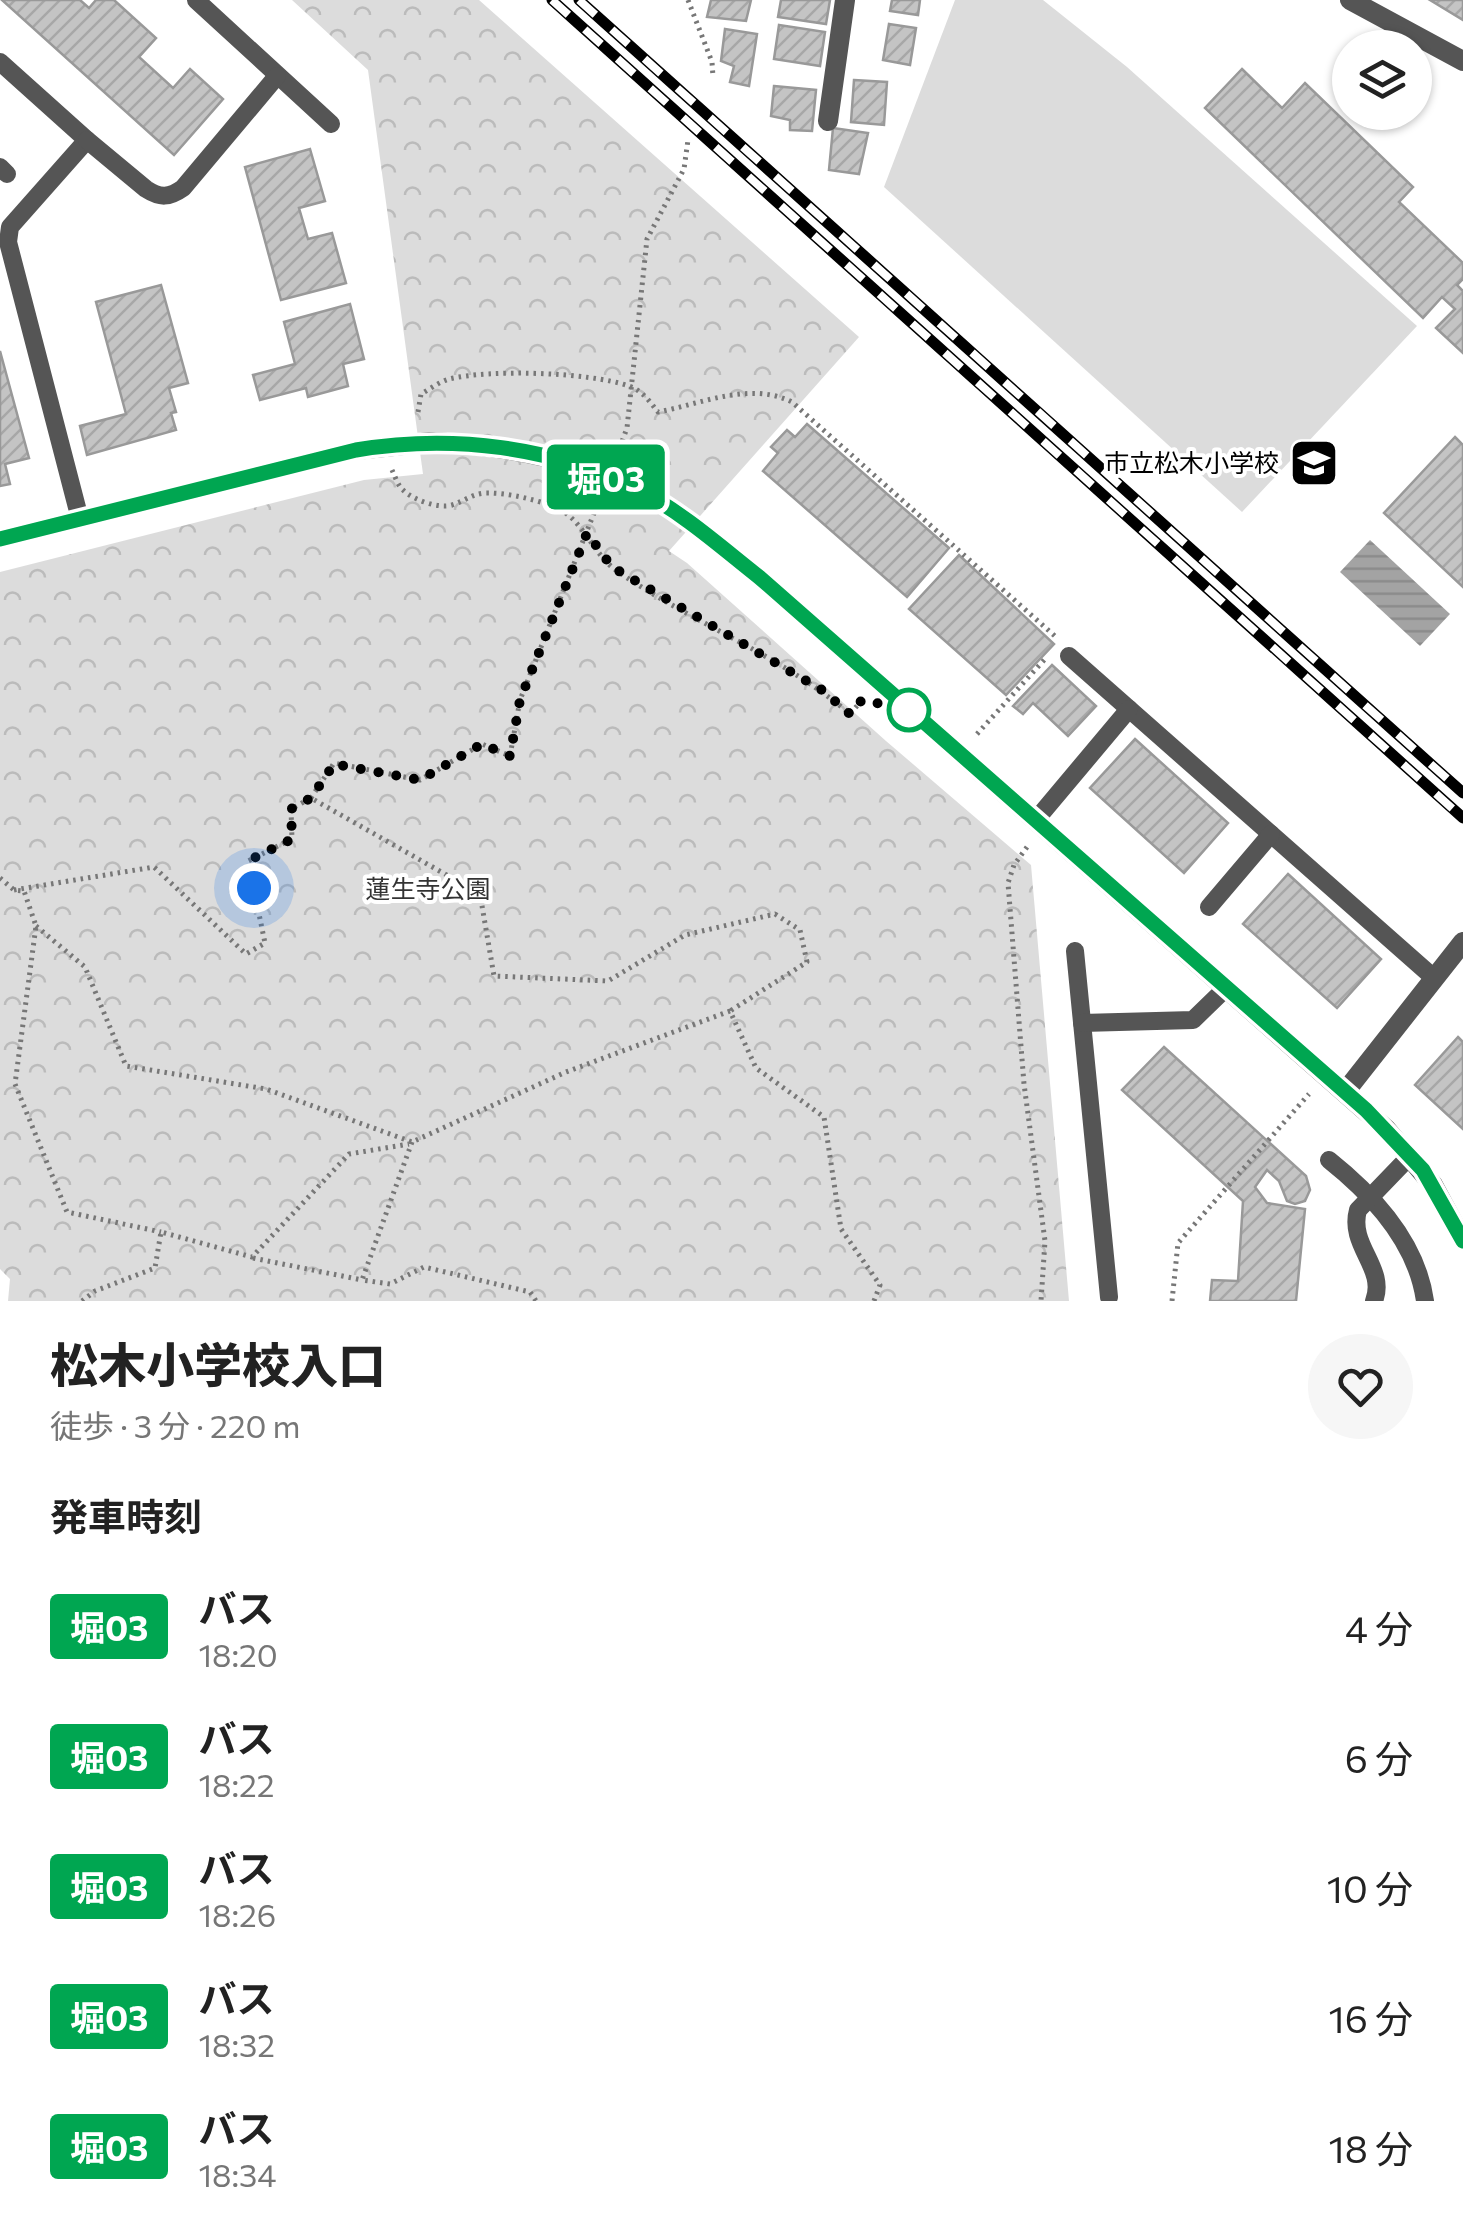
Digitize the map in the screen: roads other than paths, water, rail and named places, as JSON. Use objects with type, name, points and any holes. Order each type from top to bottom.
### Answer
[{"type":"street","points":[[828,121],[845,0]]},
{"type":"street","points":[[1350,0],[1463,61]]},
{"type":"street","points":[[0,539],[356,450],[431,442],[481,445],[548,458],[640,491],[704,532],[759,577],[1345,1092],[1433,1185],[1463,1240]]},
{"type":"street","points":[[1345,1092],[1459,947]]},
{"type":"lane","points":[[196,0],[331,124]]},
{"type":"lane","points":[[0,62],[157,196],[173,195],[183,188],[277,76]]},
{"type":"lane","points":[[80,519],[8,242],[10,227],[87,140]]},
{"type":"lane","points":[[1065,649],[1434,978]]},
{"type":"lane","points":[[1035,821],[1129,709]]},
{"type":"lane","points":[[1209,907],[1271,834]]},
{"type":"lane","points":[[1074,951],[1109,1297]]},
{"type":"lane","points":[[1082,1023],[1193,1020],[1226,987]]},
{"type":"lane","points":[[1374,1301],[1376,1279],[1355,1232],[1358,1210],[1407,1159]]},
{"type":"lane","points":[[1329,1160],[1376,1190],[1415,1267],[1425,1301]]},
{"type":"railway","points":[[552,0],[1463,818]]},
{"type":"railway","points":[[579,0],[1463,793]]},
{"type":"place","name":"市立松木小学校","points":[[1314,463]]},
{"type":"park label","name":"蓮生寺公園","points":[[428,889]]}]
